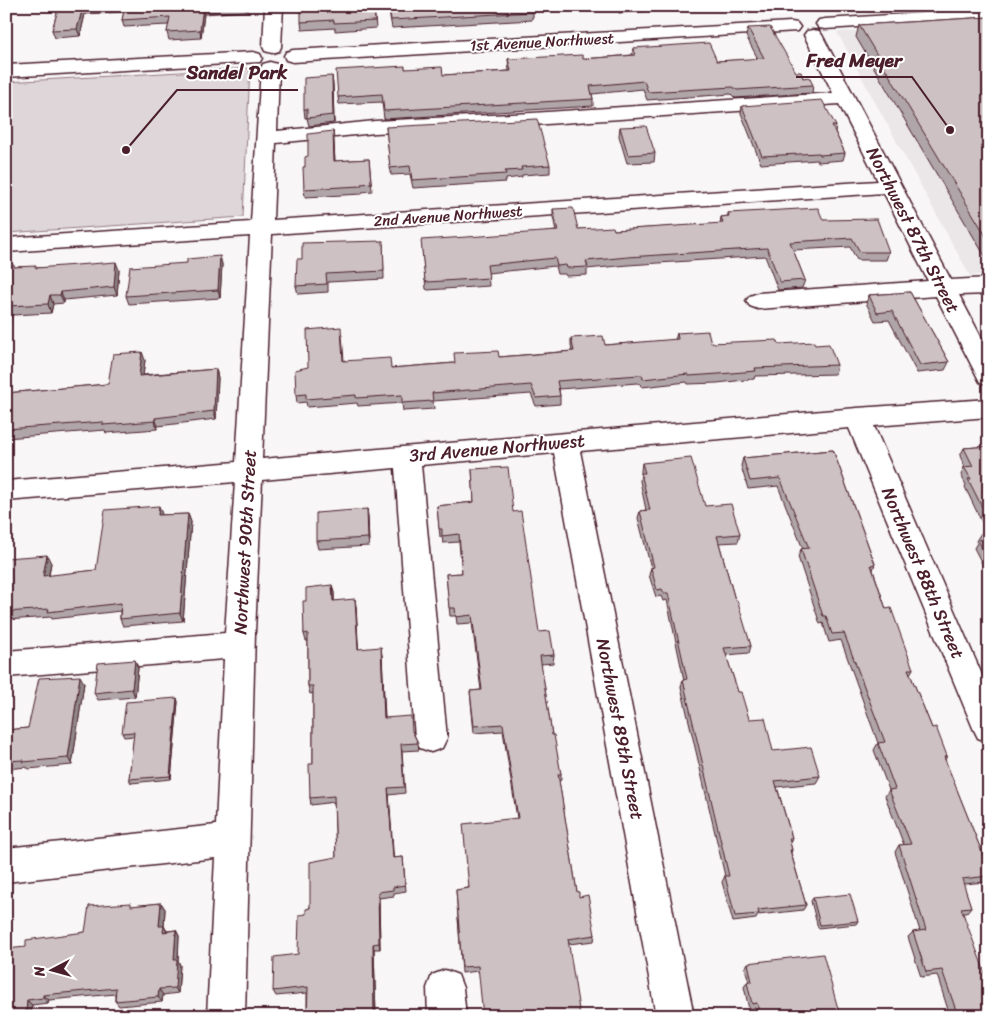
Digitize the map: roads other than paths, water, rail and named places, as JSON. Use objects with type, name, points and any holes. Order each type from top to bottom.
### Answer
[{"type":"street","name":"Northwest 90th Street","points":[[226,1016],[231,840],[240,645],[263,229],[266,138],[265,58],[274,6]]},
{"type":"street","name":"1st Avenue Northwest","points":[[265,58],[284,66],[293,56],[808,23],[989,14]]},
{"type":"street","name":"Northwest 87th Street","points":[[808,23],[989,376]]},
{"type":"street","points":[[6,71],[265,58]]},
{"type":"street","points":[[266,138],[375,127],[532,119],[842,91]]},
{"type":"street","name":"2nd Avenue Northwest","points":[[6,245],[891,186]]},
{"type":"street","points":[[758,301],[916,289],[989,286]]},
{"type":"street","name":"3rd Avenue Northwest","points":[[6,491],[249,472],[856,417],[989,408]]},
{"type":"street","name":"Northwest 88th Street","points":[[856,417],[989,728]]},
{"type":"street","name":"Northwest 89th Street","points":[[565,442],[675,1016]]},
{"type":"street","points":[[407,457],[431,738]]},
{"type":"street","points":[[6,664],[240,645]]},
{"type":"street","points":[[6,865],[231,840]]},
{"type":"place","name":"Fred Meyer","points":[[950,130]]},
{"type":"place","name":"Sandel Park","points":[[126,150]]}]
